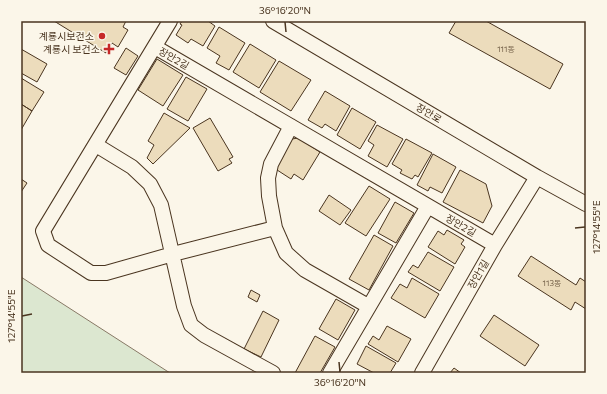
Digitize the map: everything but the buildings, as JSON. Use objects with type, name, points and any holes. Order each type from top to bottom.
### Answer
[{"type":"street","points":[[155,47],[170,21]]},
{"type":"street","name":"장안로","points":[[273,21],[537,177],[586,204]]},
{"type":"street","name":"장안2길","points":[[275,228],[106,273],[91,273],[48,245],[42,231],[155,47],[495,245]]},
{"type":"street","points":[[291,126],[271,164],[268,178],[269,196],[275,228],[286,253],[305,270],[368,306]]},
{"type":"street","points":[[96,145],[132,167],[150,184],[161,205],[184,306],[191,325],[204,335],[273,373]]},
{"type":"street","name":"장안1길","points":[[422,373],[495,245],[537,177]]},
{"type":"street","points":[[330,373],[428,206]]},
{"type":"green space","points":[[21,277],[170,373],[21,373]]},
{"type":"place","name":"계룡시보건소","points":[[102,36]]},
{"type":"place","name":"계룡시 보건소","points":[[109,49]]}]
